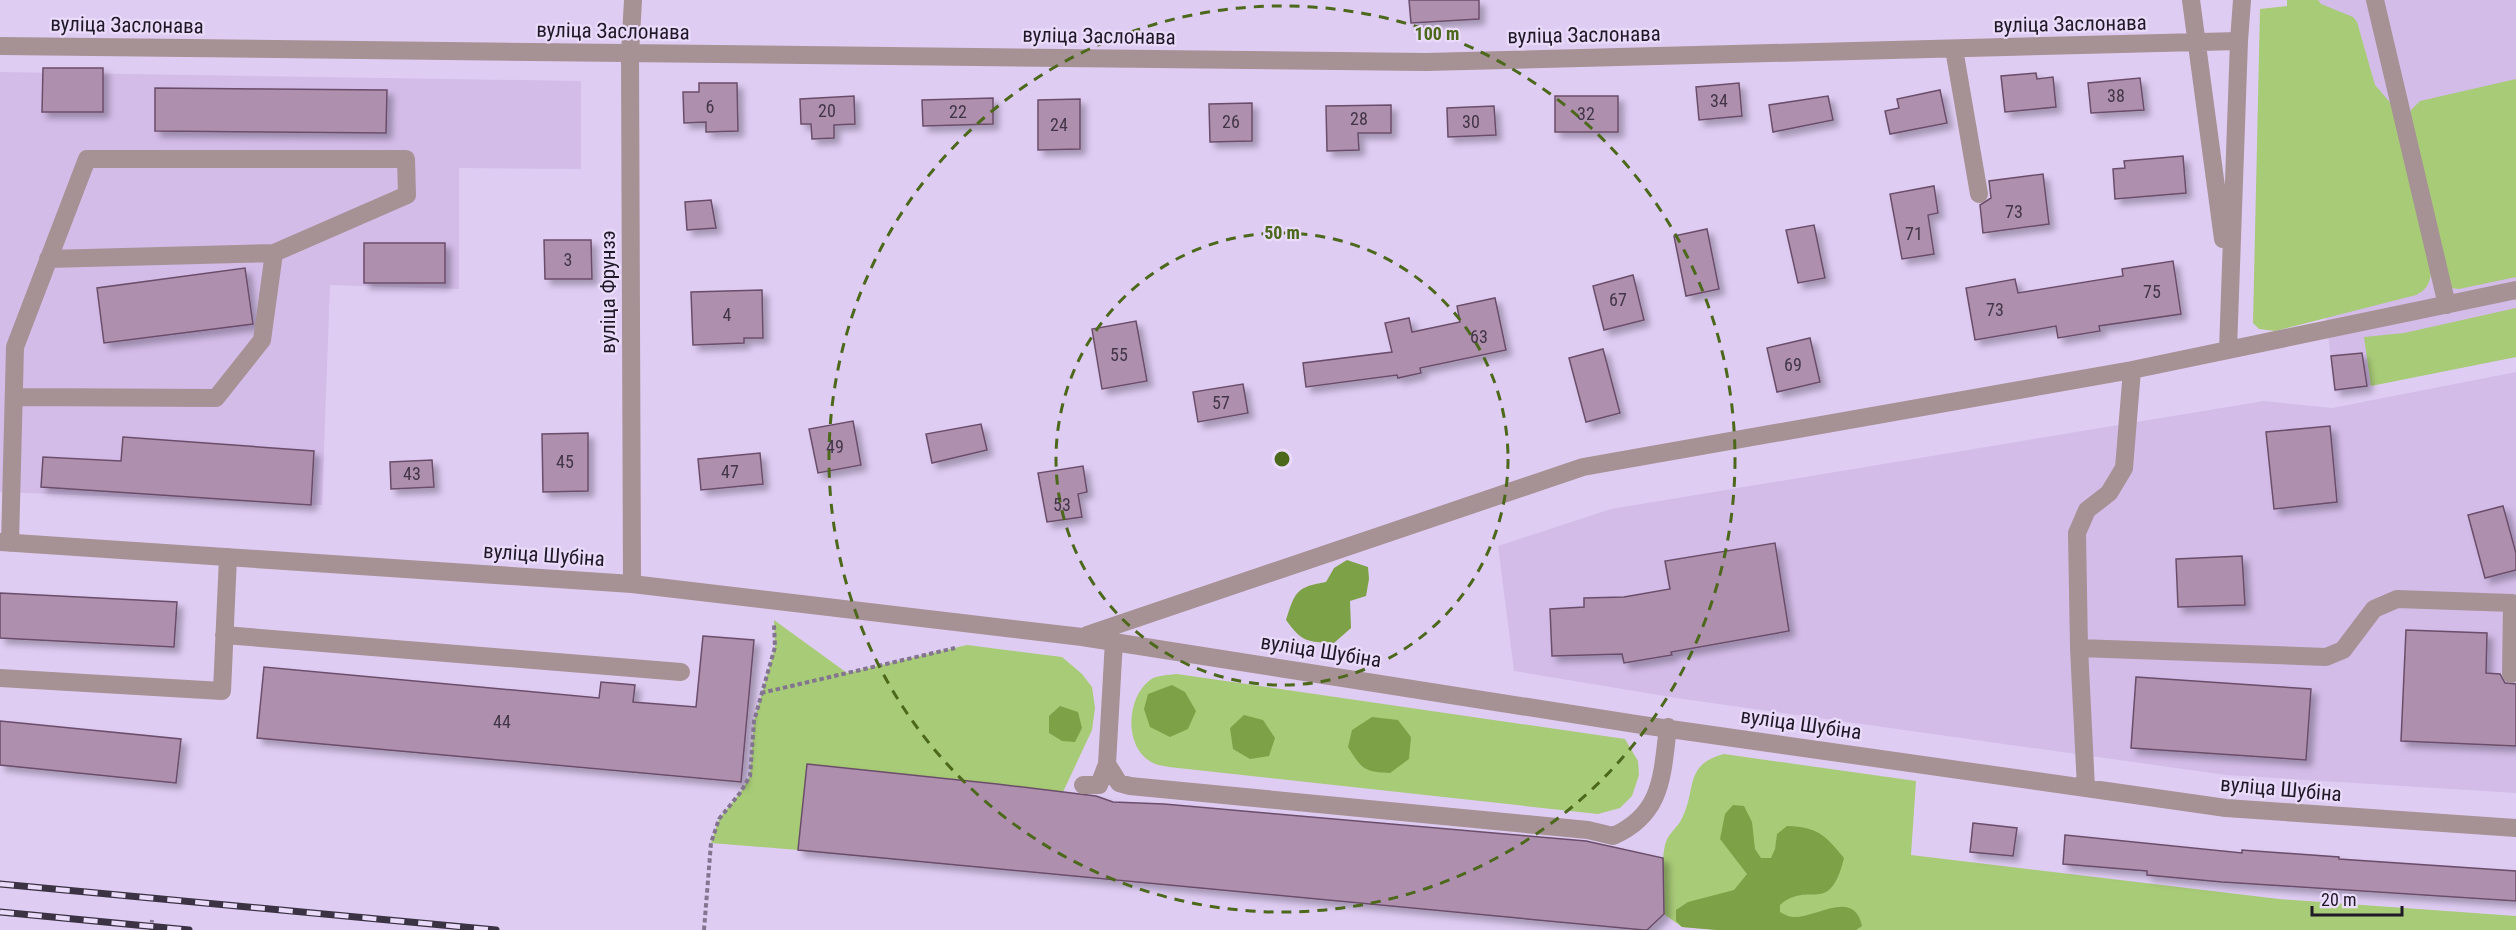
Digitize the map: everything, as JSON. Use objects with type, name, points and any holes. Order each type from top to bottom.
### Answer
[{"type":"street","name":"вуліца Фрунзэ","points":[[632,584],[630,54],[633,0]]},
{"type":"street","points":[[2191,0],[2230,290]]},
{"type":"street","points":[[2228,350],[2242,0]]},
{"type":"street","points":[[2375,0],[2447,305]]},
{"type":"street","name":"вуліца Заслонава","points":[[0,46],[1425,62],[2197,44],[2240,41]]},
{"type":"street","points":[[1954,49],[1979,194]]},
{"type":"street","points":[[5,543],[15,397],[15,347],[48,259],[87,159],[406,159],[407,195],[274,254],[48,259]]},
{"type":"street","points":[[15,397],[216,398],[262,340],[274,254]]},
{"type":"street","name":"вуліца Шубіна","points":[[1082,637],[1583,467],[2132,370],[2516,290]]},
{"type":"street","points":[[2086,788],[2079,648],[2077,533],[2088,510],[2109,493],[2124,468],[2132,370]]},
{"type":"street","name":"вуліца Шубіна","points":[[5,543],[632,584],[1114,641],[1618,721],[2226,808],[2516,828]]},
{"type":"street","points":[[0,678],[222,691],[228,557]]},
{"type":"street","points":[[2079,648],[2326,657],[2343,650],[2374,609],[2397,599],[2512,603],[2511,674]]},
{"type":"street","points":[[225,635],[681,672]]},
{"type":"street","points":[[1083,785],[1099,785],[1107,764],[1114,641]]},
{"type":"street","points":[[1107,764],[1119,783],[1130,786],[1588,830],[1613,836],[1631,827],[1641,818],[1658,792],[1668,727]]},
{"type":"path","points":[[704,930],[711,843],[719,819],[740,794],[750,776],[754,721],[775,647],[774,620]]},
{"type":"path","points":[[761,693],[956,647]]},
{"type":"path","points":[[151,930],[152,920]]},
{"type":"shaded area","points":[[2287,0],[2516,0],[2516,357],[2335,392]]},
{"type":"shaded area","points":[[0,72],[581,81],[581,169],[459,168],[459,289],[330,285],[322,505],[0,492]]},
{"type":"shaded area","points":[[2516,372],[2516,793],[2226,775],[1683,699],[1514,671],[1498,546],[1611,509],[2264,401],[2332,408]]},
{"type":"green space","points":[[2287,0],[2318,0],[2321,4],[2353,17],[2357,22],[2375,85],[2394,107],[2431,274],[2426,287],[2416,295],[2275,331],[2259,329],[2253,323],[2260,9],[2287,6]]},
{"type":"green space","points":[[2516,79],[2516,277],[2459,289],[2451,288],[2411,110],[2420,101]]},
{"type":"green space","points":[[2516,308],[2516,357],[2371,386],[2364,337],[2404,333]]},
{"type":"green space","points":[[1347,560],[1368,567],[1369,579],[1366,596],[1350,601],[1351,628],[1334,643],[1311,641],[1301,637],[1286,620],[1295,597],[1298,592],[1308,586],[1326,582],[1334,568]]},
{"type":"green space","points":[[774,620],[847,673],[967,645],[1062,657],[1082,674],[1092,687],[1095,708],[1092,730],[1063,792],[807,764],[798,850],[711,843],[719,819],[740,793],[750,776],[754,721],[775,647]]},
{"type":"green space","points":[[1177,674],[1625,739],[1638,761],[1639,775],[1632,796],[1620,808],[1598,814],[1169,767],[1151,762],[1142,755],[1132,734],[1131,721],[1133,709],[1142,688],[1153,678]]},
{"type":"green space","points":[[1172,685],[1185,692],[1196,711],[1188,729],[1170,737],[1150,727],[1144,709],[1148,694]]},
{"type":"green space","points":[[1060,706],[1078,712],[1082,728],[1075,742],[1062,741],[1049,733],[1049,716]]},
{"type":"green space","points":[[1244,715],[1263,720],[1275,738],[1269,756],[1250,759],[1233,749],[1230,728]]},
{"type":"green space","points":[[1372,717],[1398,720],[1411,737],[1409,759],[1390,773],[1374,772],[1364,768],[1348,747],[1352,730]]},
{"type":"green space","points":[[1724,754],[1916,781],[1911,855],[2279,899],[2516,916],[2516,930],[1717,930],[1682,927],[1664,914],[1662,870],[1665,845],[1685,811],[1696,772],[1711,759]]},
{"type":"green space","points":[[1733,805],[1744,806],[1752,822],[1755,849],[1761,858],[1771,858],[1777,834],[1787,826],[1806,828],[1820,834],[1844,858],[1832,887],[1818,894],[1791,898],[1780,905],[1780,912],[1793,917],[1843,907],[1851,909],[1858,915],[1862,926],[1856,930],[1717,930],[1682,927],[1676,921],[1676,910],[1688,902],[1734,890],[1747,874],[1720,839],[1725,814]]},
{"type":"building","points":[[1409,0],[1479,0],[1479,19],[1411,23]]},
{"type":"building","points":[[43,68],[103,68],[103,112],[42,112]]},
{"type":"building","points":[[2036,73],[2037,79],[2053,77],[2056,107],[2005,112],[2001,76]]},
{"type":"building","points":[[2140,78],[2144,110],[2091,113],[2088,83]]},
{"type":"building","points":[[699,83],[737,83],[738,131],[706,132],[706,122],[684,123],[683,92],[699,92]]},
{"type":"building","points":[[1739,83],[1742,116],[1699,120],[1696,87]]},
{"type":"building","points":[[155,88],[387,90],[386,133],[155,131]]},
{"type":"building","points":[[1940,90],[1947,123],[1890,134],[1885,111],[1899,108],[1897,99]]},
{"type":"building","points":[[854,96],[855,124],[834,125],[834,138],[812,139],[811,124],[801,124],[800,99]]},
{"type":"building","points":[[1555,96],[1618,96],[1618,132],[1555,132]]},
{"type":"building","points":[[1828,96],[1833,120],[1773,132],[1769,105]]},
{"type":"building","points":[[993,98],[993,124],[923,126],[922,100]]},
{"type":"building","points":[[1080,99],[1080,149],[1038,150],[1038,100]]},
{"type":"building","points":[[1252,103],[1252,141],[1210,142],[1209,104]]},
{"type":"building","points":[[1391,105],[1391,133],[1358,133],[1359,150],[1327,151],[1326,106]]},
{"type":"building","points":[[1494,106],[1496,135],[1448,137],[1447,108]]},
{"type":"building","points":[[2183,156],[2186,193],[2115,199],[2113,169],[2125,168],[2124,161]]},
{"type":"building","points":[[2043,174],[2049,224],[1983,233],[1980,205],[1991,198],[1989,181]]},
{"type":"building","points":[[1934,186],[1938,213],[1928,215],[1934,254],[1902,259],[1890,194]]},
{"type":"building","points":[[711,200],[716,228],[687,230],[685,202]]},
{"type":"building","points":[[1814,225],[1825,278],[1798,283],[1786,230]]},
{"type":"building","points":[[1707,229],[1719,289],[1686,296],[1674,236]]},
{"type":"building","points":[[544,240],[591,240],[592,279],[545,279]]},
{"type":"building","points":[[364,243],[445,243],[445,283],[364,283]]},
{"type":"building","points":[[2173,261],[2181,314],[2099,326],[2100,331],[2058,338],[2056,326],[1975,340],[1966,288],[2015,279],[2018,293],[2123,276],[2122,269]]},
{"type":"building","points":[[245,268],[253,324],[104,343],[97,288]]},
{"type":"building","points":[[1633,275],[1644,320],[1604,330],[1593,286]]},
{"type":"building","points":[[762,290],[763,338],[744,338],[744,343],[693,345],[691,292]]},
{"type":"building","points":[[1495,298],[1506,350],[1420,368],[1421,373],[1398,378],[1397,375],[1306,387],[1303,363],[1392,352],[1385,323],[1409,318],[1412,332],[1460,322],[1457,306]]},
{"type":"building","points":[[1136,321],[1147,381],[1102,389],[1092,329]]},
{"type":"building","points":[[1810,338],[1820,382],[1777,392],[1767,348]]},
{"type":"building","points":[[1603,349],[1620,413],[1586,422],[1569,358]]},
{"type":"building","points":[[2362,353],[2367,386],[2335,390],[2331,356]]},
{"type":"building","points":[[1243,384],[1248,413],[1198,422],[1193,392]]},
{"type":"building","points":[[853,421],[861,465],[818,473],[809,429]]},
{"type":"building","points":[[981,424],[987,450],[932,463],[926,434]]},
{"type":"building","points":[[2330,426],[2337,502],[2274,509],[2266,432]]},
{"type":"building","points":[[588,433],[588,491],[543,492],[542,434]]},
{"type":"building","points":[[123,437],[314,451],[311,505],[41,487],[43,457],[121,461]]},
{"type":"building","points":[[760,453],[763,484],[701,490],[698,459]]},
{"type":"building","points":[[432,460],[434,487],[391,489],[390,462]]},
{"type":"building","points":[[1083,466],[1087,492],[1078,494],[1082,517],[1047,522],[1038,473]]},
{"type":"building","points":[[2503,506],[2516,553],[2516,570],[2485,578],[2468,515]]},
{"type":"building","points":[[1775,543],[1789,631],[1671,652],[1672,655],[1624,663],[1622,654],[1552,656],[1550,609],[1584,607],[1584,598],[1624,597],[1670,589],[1665,561]]},
{"type":"building","points":[[2242,556],[2245,605],[2178,607],[2176,559]]},
{"type":"building","points":[[0,593],[177,602],[174,647],[0,638]]},
{"type":"building","points":[[2406,630],[2487,633],[2486,673],[2500,674],[2505,683],[2516,684],[2516,746],[2401,741]]},
{"type":"building","points":[[703,636],[754,640],[741,782],[257,738],[264,667],[599,698],[601,682],[635,685],[633,702],[696,707]]},
{"type":"building","points":[[2136,677],[2311,689],[2306,760],[2131,748]]},
{"type":"building","points":[[0,721],[181,739],[176,783],[0,765]]},
{"type":"building","points":[[807,764],[1096,796],[1113,802],[1164,804],[1586,841],[1663,858],[1664,914],[1647,930],[1644,930],[798,850]]},
{"type":"building","points":[[1973,823],[2017,828],[2013,856],[1970,852]]},
{"type":"building","points":[[2065,835],[2242,853],[2242,850],[2516,871],[2516,901],[2222,882],[2147,875],[2147,871],[2063,864]]},
{"type":"railway","points":[[0,884],[496,930]]},
{"type":"railway","points":[[0,912],[189,930]]}]
